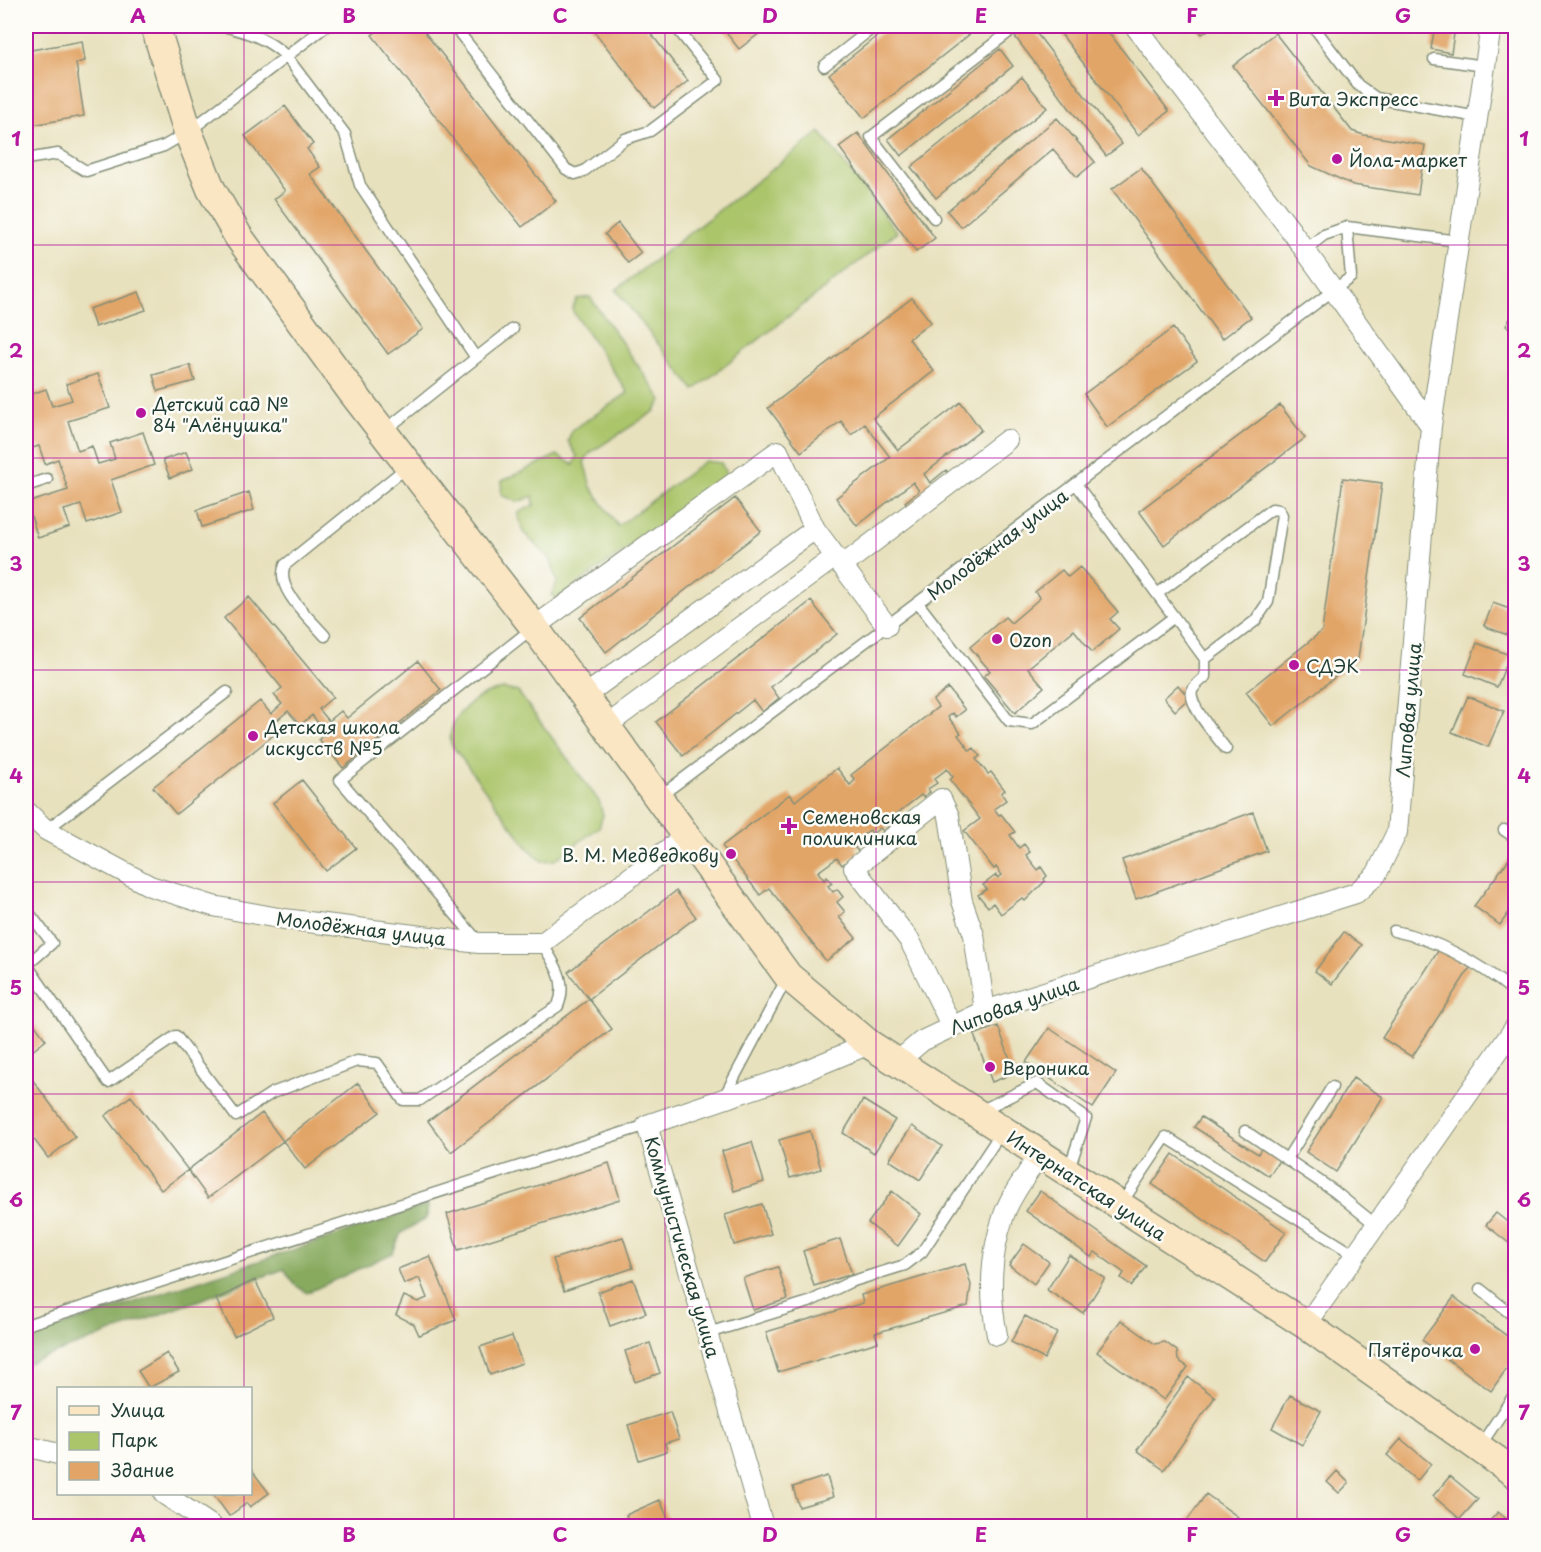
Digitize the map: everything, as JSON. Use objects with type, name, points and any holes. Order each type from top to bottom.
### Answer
[{"type":"street","name":"Интернатская улица","points":[[155,26],[188,132],[211,189],[237,236],[534,627],[788,976],[869,1044],[1306,1325],[1515,1474]]},
{"type":"street","points":[[1135,26],[1335,290],[1431,426]]},
{"type":"street","name":"Липовая улица","points":[[897,1062],[922,1041],[951,1025],[986,1011],[1356,893],[1376,875],[1397,832],[1431,426],[1491,26]]},
{"type":"street","points":[[606,726],[1006,441]]},
{"type":"street","points":[[534,627],[778,451],[815,529],[887,626]]},
{"type":"street","points":[[584,696],[815,529]]},
{"type":"street","points":[[951,1025],[910,941],[854,868],[941,799],[949,816],[962,900],[974,934],[986,1011]]},
{"type":"street","name":"Молодёжная улица","points":[[32,821],[150,886],[213,906],[284,920],[479,943],[542,943]]},
{"type":"street","points":[[542,943],[687,835]]},
{"type":"street","points":[[1306,1325],[1515,1026]]},
{"type":"street","name":"Коммунистическая улица","points":[[763,1527],[647,1125],[797,1074],[869,1044]]},
{"type":"street","points":[[997,1335],[991,1306],[993,1259],[1004,1214],[1039,1155]]},
{"type":"street","points":[[26,1446],[57,1454]]},
{"type":"street","points":[[165,1495],[212,1527]]},
{"type":"lane","points":[[223,26],[252,33],[276,46],[345,134],[360,185],[476,358]]},
{"type":"lane","points":[[26,159],[58,154],[86,171],[164,146],[188,132],[326,26]]},
{"type":"lane","points":[[454,26],[566,169],[575,174],[584,171],[625,139],[650,131],[717,80],[675,26]]},
{"type":"lane","points":[[824,66],[875,26]]},
{"type":"lane","points":[[934,218],[871,136],[1017,26]]},
{"type":"lane","points":[[1313,26],[1358,84],[1376,98],[1477,117]]},
{"type":"lane","points":[[1434,59],[1485,66]]},
{"type":"lane","points":[[1305,250],[1324,235],[1347,227],[1459,241]]},
{"type":"lane","name":"Молодёжная улица","points":[[659,798],[1335,290],[1353,273],[1347,227]]},
{"type":"lane","points":[[384,431],[513,329]]},
{"type":"lane","points":[[325,636],[283,585],[281,574],[285,565],[410,465]]},
{"type":"lane","points":[[26,486],[47,479]]},
{"type":"lane","points":[[1076,484],[1205,659],[1205,677],[1193,689],[1191,697],[1196,709],[1226,749]]},
{"type":"lane","points":[[1157,594],[1272,509],[1279,510],[1282,515],[1268,602],[1255,621],[1205,659]]},
{"type":"lane","points":[[918,603],[1009,721],[1032,724],[1174,617]]},
{"type":"lane","points":[[479,943],[340,780],[534,627]]},
{"type":"lane","points":[[32,821],[227,692]]},
{"type":"lane","points":[[1504,830],[1515,838]]},
{"type":"lane","points":[[26,909],[52,943],[27,965],[108,1082],[176,1036],[236,1116],[272,1094],[357,1061],[377,1063],[404,1100],[420,1100],[558,1006],[564,991],[556,966],[542,943]]},
{"type":"lane","points":[[1394,931],[1420,936],[1444,946],[1515,993]]},
{"type":"lane","points":[[723,1099],[788,976]]},
{"type":"lane","points":[[975,1113],[1037,1083],[1086,1118],[1068,1173]]},
{"type":"lane","points":[[1287,1159],[1332,1087]]},
{"type":"lane","points":[[26,1325],[647,1125]]},
{"type":"lane","points":[[708,1333],[809,1302],[850,1282],[905,1265],[922,1252],[1003,1131]]},
{"type":"lane","points":[[1245,1131],[1334,1191],[1376,1225]]},
{"type":"lane","points":[[1119,1206],[1166,1137],[1355,1255]]},
{"type":"lane","points":[[1480,1289],[1515,1318]]},
{"type":"lane","points":[[1479,1447],[1515,1392]]},
{"type":"green space","points":[[820,132],[897,232],[694,390],[616,290]]},
{"type":"green space","points":[[590,297],[662,400],[655,411],[591,452],[584,462],[591,487],[618,526],[705,461],[721,463],[728,477],[558,598],[551,595],[557,583],[551,560],[523,532],[518,513],[534,505],[533,496],[518,502],[501,495],[502,481],[557,455],[574,465],[577,456],[568,441],[572,430],[628,393],[572,310],[577,299]]},
{"type":"green space","points":[[504,689],[518,692],[599,801],[603,815],[599,827],[555,860],[542,861],[528,848],[451,744],[454,724],[466,707],[484,694]]},
{"type":"green space","points":[[428,1205],[427,1218],[401,1233],[393,1253],[307,1293],[295,1285],[284,1269],[26,1364],[26,1338]]},
{"type":"building","points":[[384,26],[420,26],[556,201],[522,227],[372,35]]},
{"type":"building","points":[[590,26],[645,26],[688,81],[654,108]]},
{"type":"building","points":[[721,26],[769,26],[739,49]]},
{"type":"building","points":[[890,26],[980,26],[864,118],[829,74]]},
{"type":"building","points":[[1022,26],[1031,26],[1122,144],[1106,156],[1012,33]]},
{"type":"building","points":[[1055,26],[1104,26],[1169,111],[1138,135]]},
{"type":"building","points":[[1195,26],[1214,26],[1202,34]]},
{"type":"building","points":[[1434,31],[1454,34],[1451,53],[1431,49]]},
{"type":"building","points":[[1275,33],[1352,131],[1425,145],[1418,195],[1353,185],[1311,166],[1233,66]]},
{"type":"building","points":[[82,41],[85,61],[76,63],[84,116],[26,126],[26,51]]},
{"type":"building","points":[[1000,49],[1013,66],[901,156],[888,139]]},
{"type":"building","points":[[1022,77],[1047,108],[936,198],[911,167]]},
{"type":"building","points":[[285,106],[313,144],[307,149],[320,167],[310,174],[423,329],[388,354],[274,199],[285,191],[245,136]]},
{"type":"building","points":[[1057,118],[1095,162],[1077,177],[1053,149],[961,227],[947,211]]},
{"type":"building","points":[[858,133],[935,238],[916,252],[839,147]]},
{"type":"building","points":[[1141,168],[1251,317],[1222,339],[1112,189]]},
{"type":"building","points":[[618,223],[641,253],[628,263],[605,234]]},
{"type":"building","points":[[139,292],[146,310],[95,327],[89,309]]},
{"type":"building","points":[[912,298],[931,322],[909,339],[934,371],[873,418],[898,450],[961,402],[981,430],[924,474],[930,483],[946,470],[952,478],[910,510],[905,502],[919,491],[913,482],[857,526],[836,498],[890,457],[865,424],[851,435],[841,421],[801,452],[768,408]]},
{"type":"building","points":[[1515,309],[1515,331],[1506,326]]},
{"type":"building","points":[[1173,328],[1197,361],[1107,427],[1084,394]]},
{"type":"building","points":[[190,365],[195,381],[158,391],[153,375]]},
{"type":"building","points":[[98,374],[110,408],[68,421],[78,451],[92,446],[98,464],[115,459],[110,443],[143,432],[154,465],[111,480],[122,512],[87,524],[81,505],[64,510],[70,527],[38,538],[27,503],[68,490],[58,459],[45,464],[39,446],[26,450],[26,396],[46,389],[52,406],[72,400],[66,384]]},
{"type":"building","points":[[1280,405],[1305,438],[1164,545],[1139,511]]},
{"type":"building","points":[[186,452],[193,469],[170,478],[163,460]]},
{"type":"building","points":[[1343,478],[1382,483],[1358,659],[1273,726],[1246,692],[1322,631]]},
{"type":"building","points":[[249,492],[254,510],[202,527],[197,510]]},
{"type":"building","points":[[735,498],[761,531],[606,652],[580,618]]},
{"type":"building","points":[[1080,567],[1118,612],[1110,619],[1119,629],[1092,652],[1074,630],[1028,668],[1044,687],[1015,713],[984,676],[990,671],[970,647],[1005,617],[1011,623],[1040,598],[1035,592],[1062,570],[1068,577]]},
{"type":"building","points":[[249,597],[333,697],[319,709],[329,721],[341,711],[347,718],[418,661],[441,690],[343,768],[319,739],[326,733],[312,715],[300,725],[288,711],[269,727],[275,734],[176,814],[153,787],[260,701],[271,714],[282,704],[274,695],[282,688],[224,618]]},
{"type":"building","points":[[811,601],[837,634],[771,687],[779,698],[762,712],[753,700],[683,756],[656,722]]},
{"type":"building","points":[[1493,603],[1515,611],[1515,638],[1484,626]]},
{"type":"building","points":[[1477,643],[1510,655],[1497,687],[1465,674]]},
{"type":"building","points":[[1178,685],[1189,698],[1175,711],[1164,698]]},
{"type":"building","points":[[948,688],[965,710],[956,717],[953,713],[948,717],[961,733],[958,735],[970,751],[974,748],[980,756],[976,759],[988,774],[991,772],[1005,790],[1001,793],[1006,800],[994,809],[1015,832],[1010,835],[1019,848],[1024,844],[1030,852],[1026,855],[1038,870],[1041,867],[1047,876],[1045,881],[1025,901],[1022,898],[1001,914],[993,903],[988,907],[978,895],[987,889],[983,885],[996,875],[998,878],[1002,875],[996,867],[994,869],[964,831],[980,819],[950,780],[953,777],[947,769],[934,779],[937,783],[928,789],[930,792],[923,797],[921,795],[894,816],[897,820],[883,831],[880,828],[872,834],[870,830],[859,838],[862,842],[855,848],[859,852],[842,865],[837,858],[818,872],[824,880],[827,877],[832,883],[828,886],[833,892],[837,889],[843,897],[837,902],[845,912],[839,917],[856,938],[826,961],[769,888],[760,895],[722,846],[790,794],[795,801],[837,768],[850,785],[855,780],[851,775],[938,707],[933,700]]},
{"type":"building","points":[[1468,696],[1504,711],[1488,747],[1452,732]]},
{"type":"building","points":[[302,780],[356,848],[326,871],[273,803]]},
{"type":"building","points":[[1253,812],[1267,851],[1136,899],[1122,860]]},
{"type":"building","points":[[1515,851],[1515,904],[1500,925],[1474,906]]},
{"type":"building","points":[[676,891],[696,917],[589,999],[568,972]]},
{"type":"building","points":[[1344,932],[1362,945],[1332,984],[1315,971]]},
{"type":"building","points":[[1440,948],[1470,968],[1412,1057],[1382,1038]]},
{"type":"building","points":[[589,999],[612,1029],[451,1152],[428,1121]]},
{"type":"building","points":[[26,1013],[46,1040],[26,1056]]},
{"type":"building","points":[[998,1026],[1015,1073],[992,1082],[974,1035]]},
{"type":"building","points":[[1049,1028],[1116,1073],[1093,1108],[1026,1062]]},
{"type":"building","points":[[26,1071],[75,1137],[48,1158],[26,1129]]},
{"type":"building","points":[[1353,1078],[1383,1097],[1336,1172],[1306,1152]]},
{"type":"building","points":[[358,1083],[380,1112],[305,1169],[283,1141]]},
{"type":"building","points":[[131,1096],[188,1170],[161,1190],[105,1116]]},
{"type":"building","points":[[863,1100],[895,1120],[874,1153],[843,1133]]},
{"type":"building","points":[[262,1113],[283,1141],[208,1198],[188,1170]]},
{"type":"building","points":[[1201,1117],[1258,1154],[1262,1147],[1280,1159],[1269,1176],[1194,1127]]},
{"type":"building","points":[[912,1126],[942,1146],[920,1180],[889,1160]]},
{"type":"building","points":[[810,1131],[821,1169],[790,1178],[779,1140]]},
{"type":"building","points":[[752,1142],[764,1182],[734,1191],[722,1151]]},
{"type":"building","points":[[1173,1154],[1286,1232],[1265,1262],[1152,1184]]},
{"type":"building","points":[[609,1163],[620,1199],[458,1250],[447,1214]]},
{"type":"building","points":[[892,1191],[921,1214],[898,1246],[868,1223]]},
{"type":"building","points":[[1040,1191],[1146,1266],[1132,1286],[1121,1278],[1124,1273],[1095,1252],[1091,1257],[1026,1211]]},
{"type":"building","points":[[762,1204],[771,1234],[734,1245],[725,1215]]},
{"type":"building","points":[[1496,1213],[1515,1228],[1515,1248],[1486,1225]]},
{"type":"building","points":[[623,1237],[633,1268],[564,1291],[553,1259]]},
{"type":"building","points":[[840,1239],[852,1274],[814,1286],[803,1251]]},
{"type":"building","points":[[1024,1244],[1049,1262],[1034,1284],[1009,1265]]},
{"type":"building","points":[[1069,1255],[1105,1278],[1083,1313],[1047,1290]]},
{"type":"building","points":[[430,1256],[456,1320],[419,1335],[414,1324],[396,1315],[404,1296],[418,1302],[427,1298],[419,1278],[404,1284],[398,1269]]},
{"type":"building","points":[[965,1264],[971,1285],[968,1306],[875,1333],[878,1342],[778,1372],[766,1332],[863,1303],[861,1295]]},
{"type":"building","points":[[778,1267],[788,1299],[753,1310],[743,1278]]},
{"type":"building","points":[[633,1279],[646,1313],[610,1326],[598,1292]]},
{"type":"building","points":[[255,1280],[273,1317],[234,1336],[216,1299]]},
{"type":"building","name":"Пятёрочка","points":[[1454,1297],[1515,1342],[1515,1357],[1491,1391],[1422,1340]]},
{"type":"building","points":[[1025,1316],[1057,1333],[1044,1359],[1011,1342]]},
{"type":"building","points":[[1121,1320],[1155,1344],[1165,1342],[1177,1351],[1178,1360],[1188,1367],[1164,1400],[1097,1352]]},
{"type":"building","points":[[512,1336],[522,1363],[490,1375],[480,1347]]},
{"type":"building","points":[[650,1343],[660,1373],[635,1382],[625,1351]]},
{"type":"building","points":[[167,1353],[179,1372],[148,1387],[138,1371]]},
{"type":"building","points":[[1188,1377],[1215,1397],[1164,1470],[1137,1450]]},
{"type":"building","points":[[1290,1395],[1321,1411],[1302,1445],[1272,1428]]},
{"type":"building","points":[[670,1412],[679,1439],[665,1443],[667,1451],[639,1460],[628,1425]]},
{"type":"building","points":[[1401,1439],[1431,1464],[1417,1481],[1387,1455]]},
{"type":"building","points":[[252,1471],[269,1493],[250,1507],[247,1503],[229,1516],[214,1495],[252,1495]]},
{"type":"building","points":[[1337,1471],[1349,1483],[1339,1493],[1327,1482]]},
{"type":"building","points":[[827,1476],[833,1497],[799,1507],[793,1487]]},
{"type":"building","points":[[1450,1476],[1478,1499],[1460,1519],[1433,1496]]},
{"type":"building","points":[[1206,1494],[1238,1517],[1231,1526],[1184,1525]]},
{"type":"building","points":[[660,1500],[671,1526],[631,1526],[626,1515]]},
{"type":"building","points":[[1498,1512],[1515,1526],[1485,1526]]},
{"type":"place","name":"Вита Экспресс","points":[[1276,98]]},
{"type":"place","name":"Йола-маркет","points":[[1337,159]]},
{"type":"place","name":"Детский сад № 84 \"Алёнушка\"","points":[[141,413]]},
{"type":"place","name":"Ozon","points":[[997,639]]},
{"type":"place","name":"СДЭК","points":[[1294,665]]},
{"type":"place","name":"Детская школа искусств №5","points":[[253,736]]},
{"type":"place","name":"Семеновская поликлиника","points":[[789,826]]},
{"type":"place","name":"В. М. Медведкову","points":[[731,854]]},
{"type":"place","name":"Вероника","points":[[990,1067]]},
{"type":"place","name":"Пятёрочка","points":[[1475,1349]]}]
